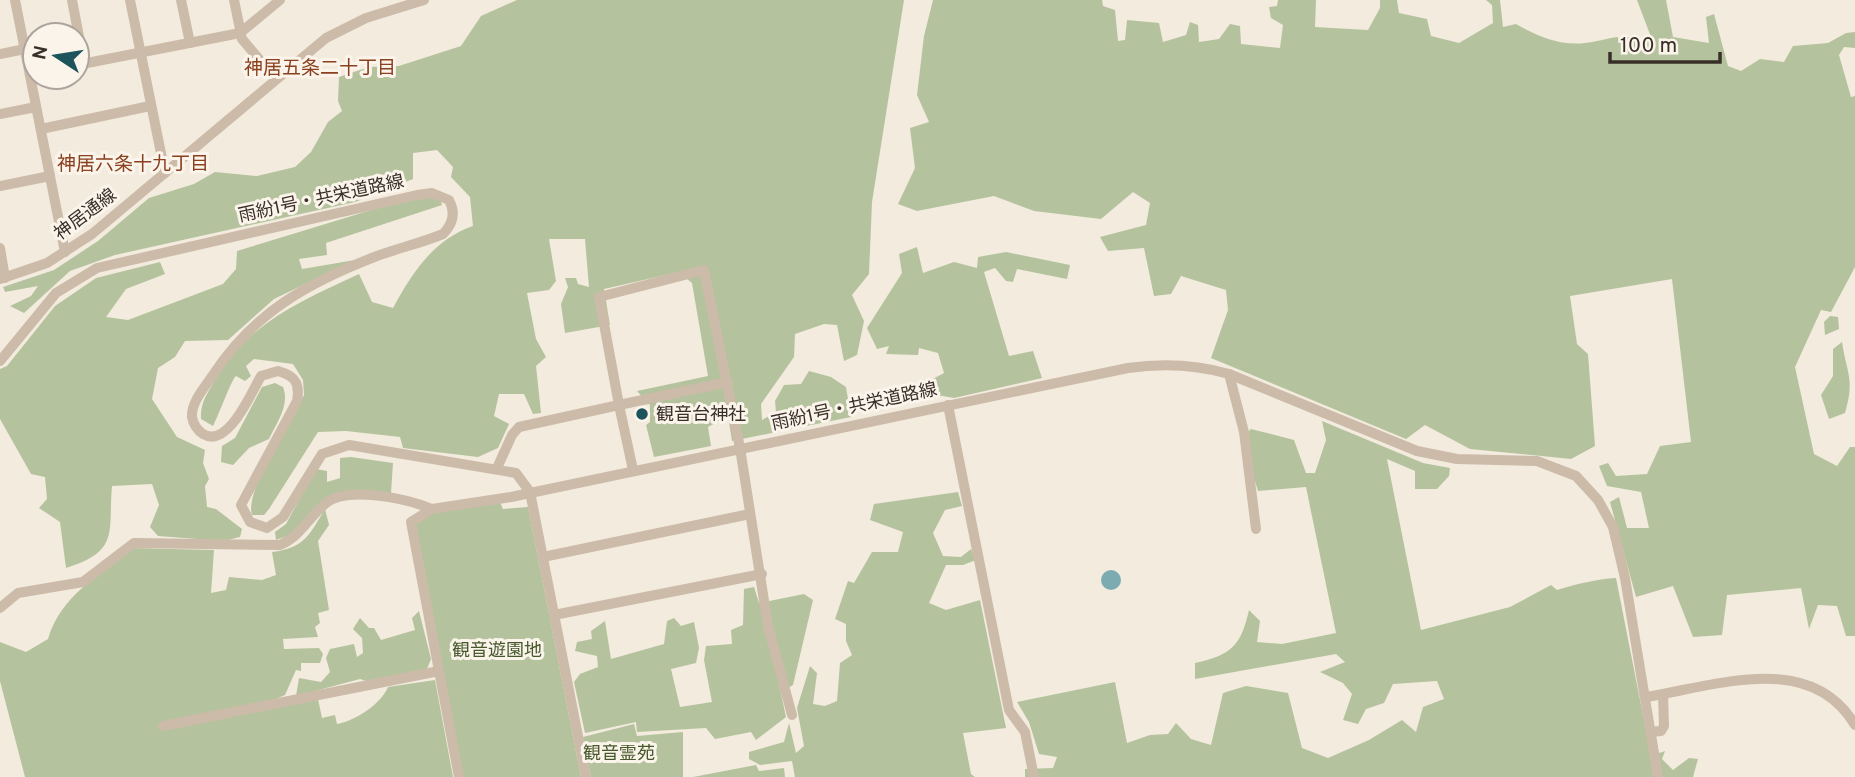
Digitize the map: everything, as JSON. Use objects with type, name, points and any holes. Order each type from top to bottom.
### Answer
[{"type":"street","points":[[15,0],[21,29]]},
{"type":"street","points":[[72,0],[75,21]]},
{"type":"street","points":[[130,0],[165,173]]},
{"type":"street","points":[[181,0],[190,43]]},
{"type":"street","points":[[234,0],[240,33],[276,79]]},
{"type":"street","points":[[91,62],[240,33],[280,0]]},
{"type":"street","name":"神居通線","points":[[3,278],[28,271],[65,252],[165,173],[326,38],[424,0]]},
{"type":"street","points":[[0,54],[21,50]]},
{"type":"street","points":[[34,91],[65,252]]},
{"type":"street","points":[[41,129],[150,106]]},
{"type":"street","points":[[0,114],[36,107]]},
{"type":"street","points":[[0,186],[50,176]]},
{"type":"street","name":"雨紛1号・共栄道路線","points":[[0,361],[56,292],[97,268],[416,195],[432,193],[449,200],[453,215],[450,227],[443,234],[378,256],[322,281],[257,320],[228,351],[197,400],[192,415],[194,424],[203,434],[212,437],[222,435],[233,425],[261,376],[278,371],[296,380],[299,389],[297,401],[241,505],[244,515],[256,526]]},
{"type":"street","points":[[0,248],[3,278]]},
{"type":"street","points":[[633,470],[599,297],[704,270],[740,448],[773,650],[792,715]]},
{"type":"street","name":"雨紛1号・共栄道路線","points":[[432,509],[530,492],[1154,364],[1196,366],[1228,374],[1417,451],[1457,459],[1538,461],[1576,477],[1598,500],[1613,527],[1646,697],[1658,777]]},
{"type":"street","points":[[1228,374],[1244,432],[1256,528]]},
{"type":"street","points":[[497,468],[512,435],[519,427],[728,382]]},
{"type":"street","points":[[948,405],[1009,710],[1025,733],[1034,777]]},
{"type":"street","points":[[248,545],[256,526],[267,528],[276,524],[313,464],[330,450],[349,445],[516,473],[530,492],[586,777]]},
{"type":"street","points":[[0,608],[18,593],[83,582],[134,543],[280,545],[294,539],[333,498],[351,494],[412,500],[432,509]]},
{"type":"street","points":[[432,509],[411,522],[459,777]]},
{"type":"street","points":[[542,557],[750,514]]},
{"type":"street","points":[[554,615],[762,574]]},
{"type":"street","points":[[163,726],[439,671]]},
{"type":"street","points":[[1646,697],[1752,680],[1790,678],[1831,696],[1854,722]]},
{"type":"street","points":[[1651,733],[1661,731],[1664,726],[1663,694]]},
{"type":"green space","points":[[517,0],[904,0],[872,202],[869,274],[852,295],[864,321],[857,355],[844,361],[837,325],[824,324],[795,334],[794,357],[761,404],[762,420],[776,412],[775,401],[784,385],[801,384],[809,371],[831,377],[846,387],[851,417],[732,441],[728,416],[708,427],[711,446],[654,457],[646,425],[650,422],[650,405],[637,391],[708,376],[692,283],[679,272],[604,289],[610,325],[565,333],[561,304],[568,287],[565,278],[576,278],[578,284],[589,287],[585,239],[549,239],[556,281],[549,290],[527,293],[536,339],[546,357],[536,366],[541,413],[533,414],[524,394],[499,394],[494,416],[509,424],[498,448],[478,457],[403,448],[400,437],[346,431],[318,432],[269,509],[264,515],[252,515],[251,504],[262,473],[304,395],[303,380],[293,364],[254,359],[246,366],[251,376],[245,381],[236,376],[234,379],[213,426],[201,419],[207,394],[228,360],[243,343],[297,304],[359,274],[372,302],[393,308],[425,259],[446,240],[473,226],[470,197],[451,177],[453,167],[437,150],[413,153],[413,179],[355,202],[115,255],[70,271],[24,313],[10,306],[31,296],[38,286],[5,292],[3,287],[54,270],[98,241],[149,198],[194,184],[215,172],[257,176],[295,167],[311,152],[328,122],[342,111],[338,101],[339,77],[369,67],[399,66],[461,46],[481,16]]},
{"type":"green space","points":[[933,0],[1102,0],[1103,6],[1115,10],[1118,41],[1125,40],[1127,20],[1159,23],[1163,42],[1186,35],[1190,22],[1198,25],[1199,42],[1219,39],[1230,24],[1240,26],[1241,44],[1280,48],[1283,25],[1271,18],[1269,7],[1277,6],[1278,0],[1316,0],[1315,27],[1368,30],[1380,8],[1380,0],[1397,0],[1399,13],[1427,19],[1431,36],[1459,43],[1493,23],[1492,5],[1486,0],[1500,0],[1503,27],[1516,24],[1549,39],[1576,44],[1615,37],[1628,37],[1644,42],[1651,37],[1637,0],[1666,0],[1673,37],[1709,43],[1706,17],[1714,14],[1728,66],[1741,71],[1760,59],[1784,62],[1793,46],[1828,43],[1846,33],[1855,32],[1855,48],[1844,47],[1839,55],[1851,97],[1855,96],[1855,267],[1831,312],[1821,310],[1795,367],[1814,454],[1837,466],[1850,447],[1855,447],[1855,636],[1846,636],[1837,606],[1818,605],[1809,629],[1801,588],[1727,595],[1722,635],[1693,637],[1673,586],[1636,597],[1610,502],[1619,497],[1627,528],[1649,528],[1641,492],[1607,486],[1599,466],[1608,463],[1616,476],[1647,474],[1660,446],[1691,442],[1672,279],[1570,296],[1577,344],[1588,354],[1595,446],[1571,459],[1470,449],[1425,425],[1406,439],[1211,358],[1228,310],[1226,290],[1181,276],[1171,294],[1154,296],[1144,248],[1108,251],[1100,237],[1146,225],[1150,203],[1133,192],[1101,219],[1034,211],[994,196],[917,211],[898,204],[915,168],[910,128],[929,122],[917,95],[924,36]]},
{"type":"green space","points":[[437,190],[442,205],[326,243],[327,255],[299,259],[302,269],[355,260],[274,299],[228,340],[185,341],[175,357],[158,368],[152,399],[177,437],[205,450],[203,463],[209,479],[205,486],[207,507],[216,509],[242,529],[240,537],[223,541],[158,536],[150,527],[159,505],[152,484],[112,486],[110,528],[103,547],[83,562],[66,568],[60,522],[39,508],[47,499],[45,477],[31,474],[0,419],[0,369],[7,366],[55,306],[96,278],[160,262],[165,274],[126,289],[106,317],[128,320],[223,284],[236,269],[237,251]]},
{"type":"green space","points":[[917,247],[923,273],[954,262],[977,268],[978,257],[1006,252],[1070,265],[1067,279],[1017,269],[1013,282],[1006,281],[995,268],[984,272],[1009,356],[1033,351],[1042,378],[954,398],[937,395],[931,380],[944,373],[938,353],[919,348],[918,355],[886,354],[889,346],[877,349],[867,328],[902,273],[899,254]]},
{"type":"green space","points":[[1830,316],[1838,317],[1839,329],[1825,335],[1824,322]]},
{"type":"green space","points":[[1842,342],[1849,377],[1848,402],[1845,413],[1829,419],[1821,395],[1833,376],[1833,349]]},
{"type":"green space","points":[[275,383],[283,387],[285,400],[282,413],[269,439],[249,448],[233,465],[221,462],[222,446],[235,438],[262,387]]},
{"type":"green space","points":[[1322,421],[1423,463],[1450,468],[1449,476],[1437,489],[1415,489],[1415,471],[1387,459],[1421,630],[1510,607],[1551,585],[1557,590],[1616,578],[1651,756],[1665,751],[1662,759],[1673,770],[1689,758],[1698,759],[1693,777],[1025,777],[1025,769],[1053,768],[1057,757],[1039,754],[1029,722],[1017,702],[1115,682],[1127,743],[1150,735],[1168,734],[1176,723],[1191,739],[1211,745],[1223,693],[1246,686],[1288,693],[1302,748],[1328,758],[1369,740],[1402,720],[1416,732],[1423,707],[1444,699],[1437,681],[1393,684],[1384,703],[1366,709],[1358,724],[1343,720],[1352,694],[1343,683],[1320,672],[1345,662],[1336,654],[1195,679],[1195,663],[1218,656],[1232,647],[1242,632],[1249,610],[1260,621],[1257,642],[1282,644],[1336,633],[1306,487],[1258,491],[1242,438],[1251,429],[1294,440],[1306,473],[1315,473],[1326,440]]},
{"type":"green space","points":[[340,458],[393,463],[391,493],[326,498],[293,534],[276,540],[275,532],[286,524],[316,469],[327,471],[327,482],[340,478]]},
{"type":"green space","points":[[958,492],[962,506],[945,510],[933,533],[943,556],[961,557],[971,549],[976,560],[963,565],[946,565],[929,603],[946,610],[980,600],[1006,728],[963,733],[971,774],[975,777],[795,777],[792,761],[760,765],[749,759],[749,752],[784,742],[789,723],[796,753],[804,746],[797,708],[810,666],[817,673],[813,704],[825,706],[837,701],[840,663],[852,655],[846,641],[846,624],[835,619],[848,581],[854,583],[872,552],[898,552],[903,532],[870,520],[874,504]]},
{"type":"green space","name":"観音遊園地","points":[[500,502],[503,509],[528,507],[581,777],[463,777],[414,524],[434,512]]},
{"type":"green space","points":[[325,509],[329,525],[318,541],[329,610],[318,613],[320,623],[315,627],[318,637],[283,639],[284,649],[319,648],[323,654],[320,663],[301,663],[301,671],[296,670],[285,695],[271,701],[318,699],[322,718],[335,715],[337,724],[367,711],[380,700],[388,687],[435,680],[453,777],[25,777],[0,681],[0,642],[26,652],[48,639],[54,624],[71,599],[132,548],[214,550],[211,593],[226,590],[229,577],[262,580],[276,575],[272,552],[292,547],[305,539]]},
{"type":"green space","points":[[754,587],[759,603],[804,594],[813,600],[793,685],[788,688],[776,670],[786,717],[756,740],[751,732],[715,739],[706,728],[637,732],[636,722],[585,733],[574,682],[580,674],[598,667],[597,656],[575,651],[577,642],[592,639],[591,631],[605,621],[611,659],[664,644],[667,621],[674,618],[681,626],[694,622],[699,648],[696,663],[671,669],[680,707],[712,702],[704,660],[706,646],[732,644],[731,630],[743,625],[744,589]]},
{"type":"green space","points":[[419,611],[431,659],[427,669],[369,682],[360,679],[296,696],[299,678],[321,682],[330,672],[326,658],[330,649],[354,644],[357,657],[363,653],[362,638],[353,629],[360,618],[369,628],[374,628],[381,640],[415,630],[412,618]]},
{"type":"green space","name":"観音霊苑","points":[[634,724],[637,736],[683,732],[683,777],[591,777],[583,737]]},
{"type":"green space","name":"観音霊苑","points":[[756,765],[759,771],[784,768],[785,777],[693,777]]},
{"type":"water","points":[[1111,570],[1118,573],[1121,580],[1118,587],[1111,590],[1104,587],[1101,580],[1104,573]]},
{"type":"place","name":"観音台神社","points":[[642,414]]},
{"type":"district","name":"神居五条二十丁目","points":[[320,67]]},
{"type":"district","name":"神居六条十九丁目","points":[[133,163]]}]
